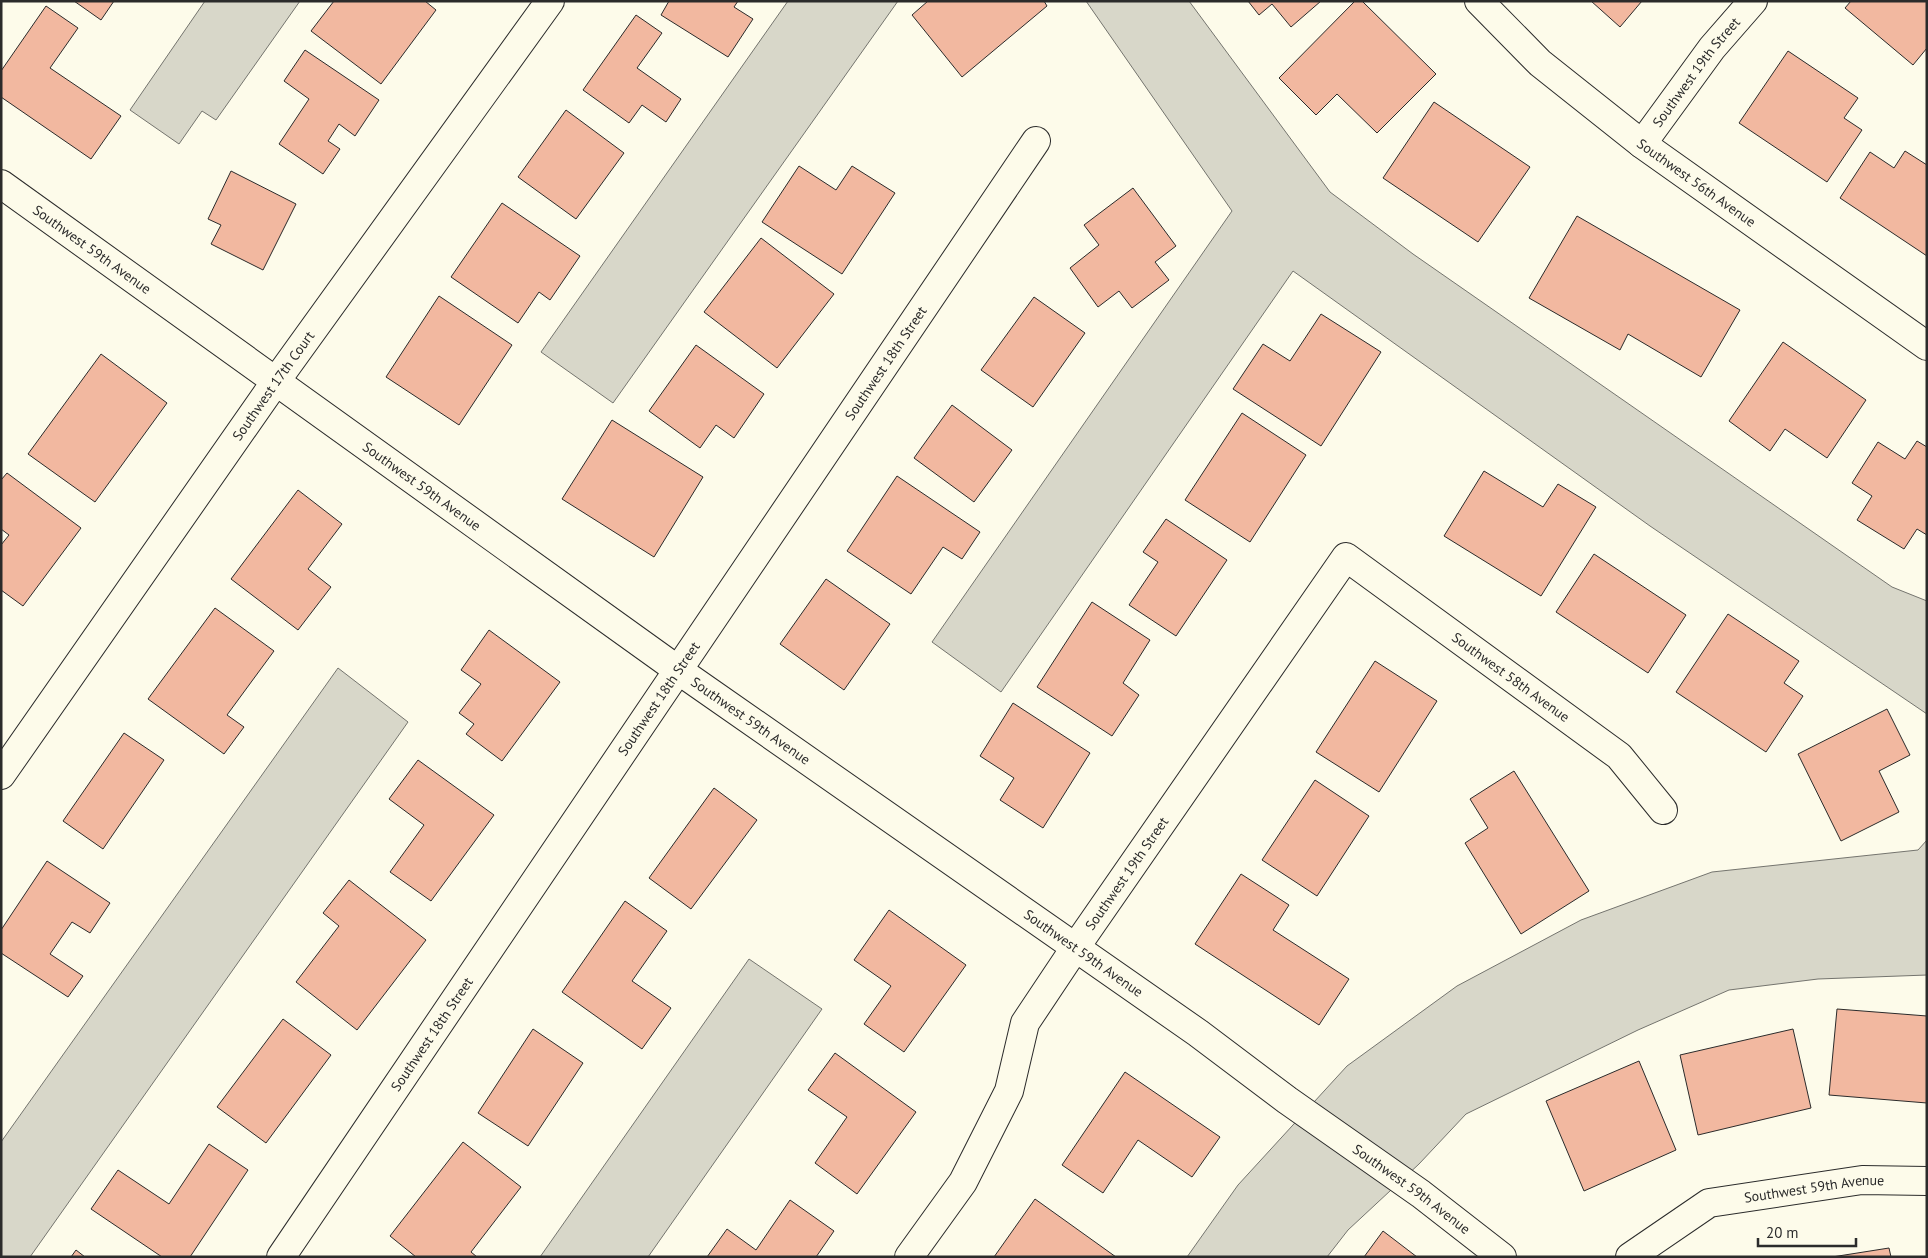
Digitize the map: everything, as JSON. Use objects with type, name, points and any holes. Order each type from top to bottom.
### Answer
[{"type":"street","name":"Southwest 17th Court","points":[[1,775],[276,381],[550,1]]},
{"type":"street","name":"Southwest 56th Avenue","points":[[1479,1],[1540,63],[1642,144],[1927,346]]},
{"type":"street","name":"Southwest 19th Street","points":[[1642,144],[1712,48],[1753,1]]},
{"type":"street","name":"Southwest 18th Street","points":[[281,1257],[1036,141]]},
{"type":"street","name":"Southwest 59th Avenue","points":[[1,184],[678,670],[1198,1033],[1287,1100],[1422,1194],[1502,1257]]},
{"type":"street","name":"Southwest 19th Street","points":[[910,1257],[963,1182],[1009,1091],[1025,1023],[1346,557]]},
{"type":"street","name":"Southwest 58th Avenue","points":[[1346,557],[1619,756],[1663,810]]},
{"type":"street","name":"Southwest 59th Avenue","points":[[1630,1257],[1708,1203],[1862,1180],[1927,1181]]},
{"type":"shaded area","points":[[205,1],[300,1],[216,120],[202,111],[179,144],[130,110]]},
{"type":"shaded area","points":[[788,1],[898,1],[613,403],[541,352]]},
{"type":"shaded area","points":[[1086,1],[1189,1],[1330,192],[1413,254],[1892,587],[1927,601],[1927,714],[1650,526],[1293,271],[1001,692],[932,642],[1232,211]]},
{"type":"shaded area","points":[[338,668],[408,722],[30,1257],[1,1257],[1,1142]]},
{"type":"shaded area","points":[[1927,840],[1927,975],[1818,979],[1729,990],[1638,1030],[1466,1114],[1419,1164],[1348,1230],[1327,1257],[1187,1257],[1238,1185],[1347,1066],[1457,986],[1581,920],[1712,872],[1918,850]]},
{"type":"shaded area","points":[[749,959],[822,1009],[648,1257],[540,1257]]},
{"type":"building","points":[[74,1],[114,1],[101,20]]},
{"type":"building","points":[[334,1],[425,1],[436,10],[381,84],[311,31]]},
{"type":"building","points":[[669,1],[738,1],[734,7],[753,19],[728,57],[661,15]]},
{"type":"building","points":[[928,1],[1044,1],[1047,6],[962,77],[912,15]]},
{"type":"building","points":[[1248,1],[1321,1],[1291,27],[1272,4],[1259,15]]},
{"type":"building","points":[[1355,1],[1362,1],[1436,74],[1377,133],[1337,94],[1316,115],[1279,78]]},
{"type":"building","points":[[1591,1],[1642,1],[1620,27]]},
{"type":"building","points":[[1851,1],[1927,1],[1927,48],[1913,65],[1845,8]]},
{"type":"building","points":[[46,6],[78,28],[50,68],[121,116],[91,159],[1,97],[1,71]]},
{"type":"building","points":[[636,15],[662,33],[637,68],[681,99],[666,122],[642,105],[629,123],[583,90]]},
{"type":"building","points":[[305,50],[379,100],[355,136],[339,124],[328,141],[340,149],[323,174],[279,144],[309,99],[284,81]]},
{"type":"building","points":[[1788,51],[1858,98],[1844,118],[1862,130],[1827,182],[1739,123]]},
{"type":"building","points":[[1434,102],[1530,167],[1478,242],[1383,178]]},
{"type":"building","points":[[566,110],[624,153],[576,219],[518,177]]},
{"type":"building","points":[[1905,151],[1927,165],[1927,256],[1840,198],[1870,152],[1894,168]]},
{"type":"building","points":[[799,166],[836,190],[852,166],[895,193],[842,274],[762,222]]},
{"type":"building","points":[[231,171],[296,204],[263,270],[211,244],[221,225],[208,219]]},
{"type":"building","points":[[1133,188],[1176,246],[1155,262],[1169,280],[1132,308],[1119,291],[1098,307],[1070,268],[1099,245],[1084,225]]},
{"type":"building","points":[[502,203],[580,256],[550,300],[539,292],[518,323],[451,277]]},
{"type":"building","points":[[1577,216],[1740,310],[1701,377],[1628,334],[1620,350],[1529,298]]},
{"type":"building","points":[[761,238],[834,294],[777,368],[704,312]]},
{"type":"building","points":[[439,296],[512,345],[459,425],[386,377]]},
{"type":"building","points":[[1034,297],[1085,333],[1033,407],[981,370]]},
{"type":"building","points":[[1321,314],[1381,352],[1321,446],[1233,389],[1263,344],[1290,361]]},
{"type":"building","points":[[1783,342],[1866,400],[1827,458],[1785,429],[1770,451],[1729,421]]},
{"type":"building","points":[[696,345],[764,394],[734,438],[716,425],[700,448],[649,411]]},
{"type":"building","points":[[101,354],[167,403],[95,502],[28,454]]},
{"type":"building","points":[[952,405],[1012,450],[974,502],[914,458]]},
{"type":"building","points":[[1242,413],[1306,455],[1250,542],[1185,500]]},
{"type":"building","points":[[612,420],[703,477],[654,557],[562,499]]},
{"type":"building","points":[[1917,441],[1927,447],[1927,535],[1917,529],[1904,549],[1857,520],[1872,496],[1852,483],[1878,442],[1905,459]]},
{"type":"building","points":[[1484,471],[1543,507],[1558,484],[1596,507],[1541,596],[1444,536]]},
{"type":"building","points":[[7,473],[81,528],[23,606],[1,590],[1,545],[9,535],[1,529],[1,480]]},
{"type":"building","points":[[897,476],[980,532],[962,559],[943,547],[911,594],[847,551]]},
{"type":"building","points":[[298,490],[342,524],[308,569],[331,587],[298,630],[231,579]]},
{"type":"building","points":[[1166,519],[1227,560],[1176,636],[1129,605],[1158,562],[1143,552]]},
{"type":"building","points":[[1594,554],[1686,615],[1648,673],[1556,612]]},
{"type":"building","points":[[826,579],[890,624],[844,690],[780,644]]},
{"type":"building","points":[[1092,602],[1150,640],[1123,683],[1139,695],[1112,736],[1037,687]]},
{"type":"building","points":[[215,608],[274,651],[227,715],[244,727],[224,754],[148,699]]},
{"type":"building","points":[[1728,614],[1799,661],[1784,683],[1803,696],[1766,752],[1676,692]]},
{"type":"building","points":[[489,630],[560,682],[502,761],[466,734],[474,724],[459,713],[481,684],[461,670]]},
{"type":"building","points":[[1375,661],[1437,701],[1379,792],[1316,752]]},
{"type":"building","points":[[1013,703],[1090,753],[1043,828],[1000,800],[1014,778],[980,756]]},
{"type":"building","points":[[1887,709],[1910,755],[1879,771],[1899,812],[1841,841],[1798,754]]},
{"type":"building","points":[[124,733],[164,760],[103,849],[63,821]]},
{"type":"building","points":[[418,760],[494,815],[431,901],[390,872],[424,825],[389,799]]},
{"type":"building","points":[[1514,771],[1589,891],[1521,934],[1465,843],[1488,828],[1470,799]]},
{"type":"building","points":[[1315,780],[1369,816],[1317,896],[1262,860]]},
{"type":"building","points":[[714,788],[757,820],[691,909],[649,878]]},
{"type":"building","points":[[47,861],[110,903],[90,933],[72,922],[50,954],[83,976],[68,997],[1,953],[1,930]]},
{"type":"building","points":[[1241,874],[1289,905],[1273,930],[1349,979],[1319,1025],[1195,944]]},
{"type":"building","points":[[349,880],[426,940],[357,1030],[296,982],[339,926],[323,913]]},
{"type":"building","points":[[625,901],[667,931],[632,981],[671,1008],[642,1049],[562,992]]},
{"type":"building","points":[[889,910],[966,965],[904,1052],[864,1024],[891,986],[854,960]]},
{"type":"building","points":[[1837,1009],[1927,1016],[1927,1103],[1829,1095]]},
{"type":"building","points":[[283,1019],[331,1055],[266,1143],[217,1107]]},
{"type":"building","points":[[533,1029],[583,1063],[528,1146],[478,1113]]},
{"type":"building","points":[[1793,1029],[1811,1108],[1698,1135],[1680,1055]]},
{"type":"building","points":[[835,1053],[916,1112],[857,1194],[815,1163],[847,1117],[808,1090]]},
{"type":"building","points":[[1639,1061],[1676,1150],[1584,1191],[1546,1101]]},
{"type":"building","points":[[1125,1072],[1220,1137],[1192,1177],[1138,1140],[1103,1193],[1062,1165]]},
{"type":"building","points":[[463,1142],[521,1187],[471,1252],[477,1257],[416,1257],[390,1236]]},
{"type":"building","points":[[209,1144],[248,1170],[190,1257],[162,1257],[91,1209],[118,1170],[169,1204]]},
{"type":"building","points":[[1035,1199],[1116,1257],[994,1257]]},
{"type":"building","points":[[790,1200],[834,1231],[816,1257],[707,1257],[727,1229],[756,1250]]},
{"type":"building","points":[[1383,1231],[1417,1257],[1364,1257]]},
{"type":"building","points":[[1889,1248],[1891,1257],[1832,1257]]},
{"type":"building","points":[[76,1250],[85,1257],[71,1257]]}]
